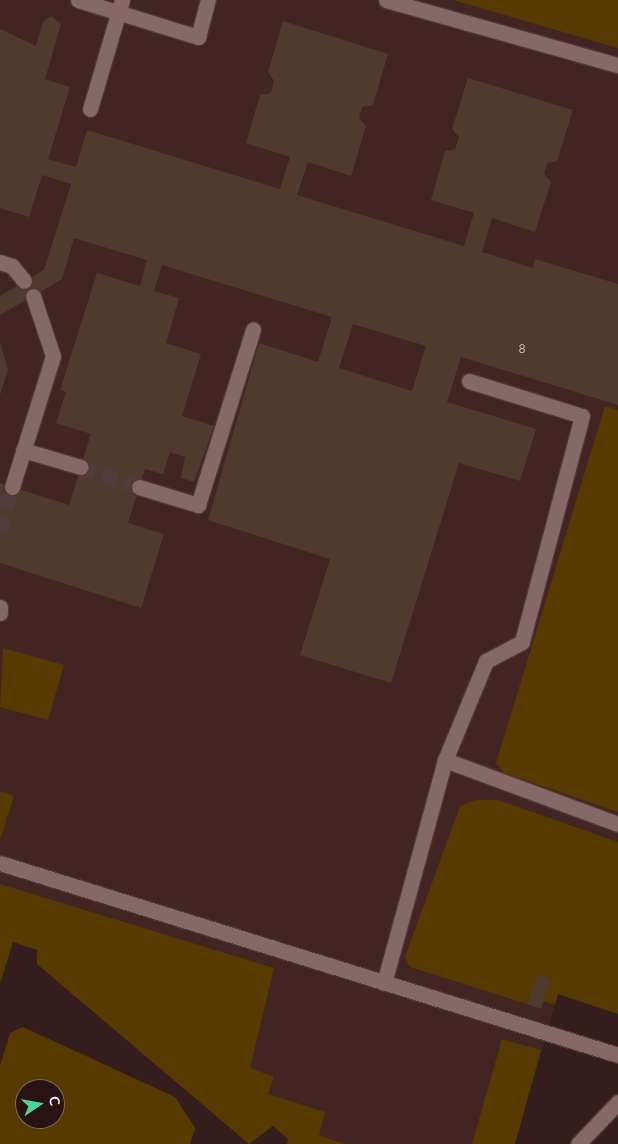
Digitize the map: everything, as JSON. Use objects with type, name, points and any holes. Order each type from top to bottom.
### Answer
[{"type":"lane","points":[[78,0],[120,6],[198,37],[208,0]]},
{"type":"lane","points":[[386,0],[618,65]]},
{"type":"lane","points":[[90,109],[120,6]]},
{"type":"lane","points":[[0,262],[12,266],[24,281]]},
{"type":"lane","points":[[12,487],[52,356],[33,296]]},
{"type":"lane","points":[[139,487],[198,505],[253,330]]},
{"type":"lane","points":[[384,983],[445,760],[486,661],[522,642],[582,416],[469,381]]},
{"type":"lane","points":[[23,450],[80,468]]},
{"type":"lane","points":[[0,607],[0,613]]},
{"type":"lane","points":[[445,760],[618,824]]},
{"type":"lane","points":[[0,863],[618,1055]]},
{"type":"lane","points":[[578,1144],[618,1102]]},
{"type":"shaded area","points":[[0,0],[618,0],[618,1014],[558,994],[515,1144],[329,1144],[0,902]]},
{"type":"shaded area","points":[[453,0],[618,0],[618,48]]},
{"type":"shaded area","points":[[605,406],[618,410],[618,812],[504,773],[496,763]]},
{"type":"shaded area","points":[[3,648],[64,665],[48,720],[0,707]]},
{"type":"shaded area","points":[[0,791],[14,796],[1,837],[0,837]]},
{"type":"shaded area","points":[[476,800],[498,800],[618,842],[618,1014],[558,994],[555,1005],[543,1001],[551,979],[538,975],[527,1004],[410,967],[405,957],[460,806]]},
{"type":"shaded area","points":[[0,884],[274,968],[250,1068],[274,1077],[268,1094],[325,1112],[319,1135],[344,1144],[287,1144],[288,1139],[273,1126],[249,1144],[37,964],[37,950],[13,942],[0,984]]},
{"type":"shaded area","points":[[23,1027],[175,1097],[195,1128],[190,1144],[0,1144],[0,1066],[10,1033]]},
{"type":"shaded area","points":[[502,1039],[541,1050],[515,1144],[472,1144]]},
{"type":"building","points":[[51,16],[61,24],[45,79],[70,87],[48,159],[76,167],[87,130],[280,189],[290,157],[246,143],[260,95],[271,93],[274,81],[268,72],[283,21],[388,54],[373,105],[362,107],[359,118],[366,126],[351,176],[308,162],[297,195],[464,246],[474,213],[431,200],[445,151],[455,149],[459,137],[452,129],[468,78],[573,110],[557,161],[547,163],[544,174],[551,182],[535,232],[492,218],[482,252],[533,268],[535,259],[618,284],[618,405],[461,357],[447,402],[536,429],[520,481],[459,463],[391,683],[300,655],[330,559],[208,520],[259,343],[318,362],[332,317],[162,265],[154,291],[179,298],[166,343],[201,354],[182,416],[214,426],[194,482],[181,478],[185,457],[170,452],[163,474],[145,469],[128,523],[164,534],[141,608],[0,563],[0,483],[69,505],[91,434],[56,423],[66,392],[60,390],[97,273],[140,286],[147,260],[74,238],[62,279],[0,315],[0,296],[44,270],[71,184],[42,175],[29,217],[0,208],[0,29],[36,46],[43,22]],"holes":[[[353,324],[426,346],[412,391],[339,368]]]},
{"type":"building","points":[[0,342],[8,370],[0,395]]},
{"type":"building","points":[[537,975],[551,979],[541,1009],[527,1004]]},
{"type":"tunnel","points":[[81,467],[139,487]]},
{"type":"tunnel","points":[[0,531],[12,487]]}]
